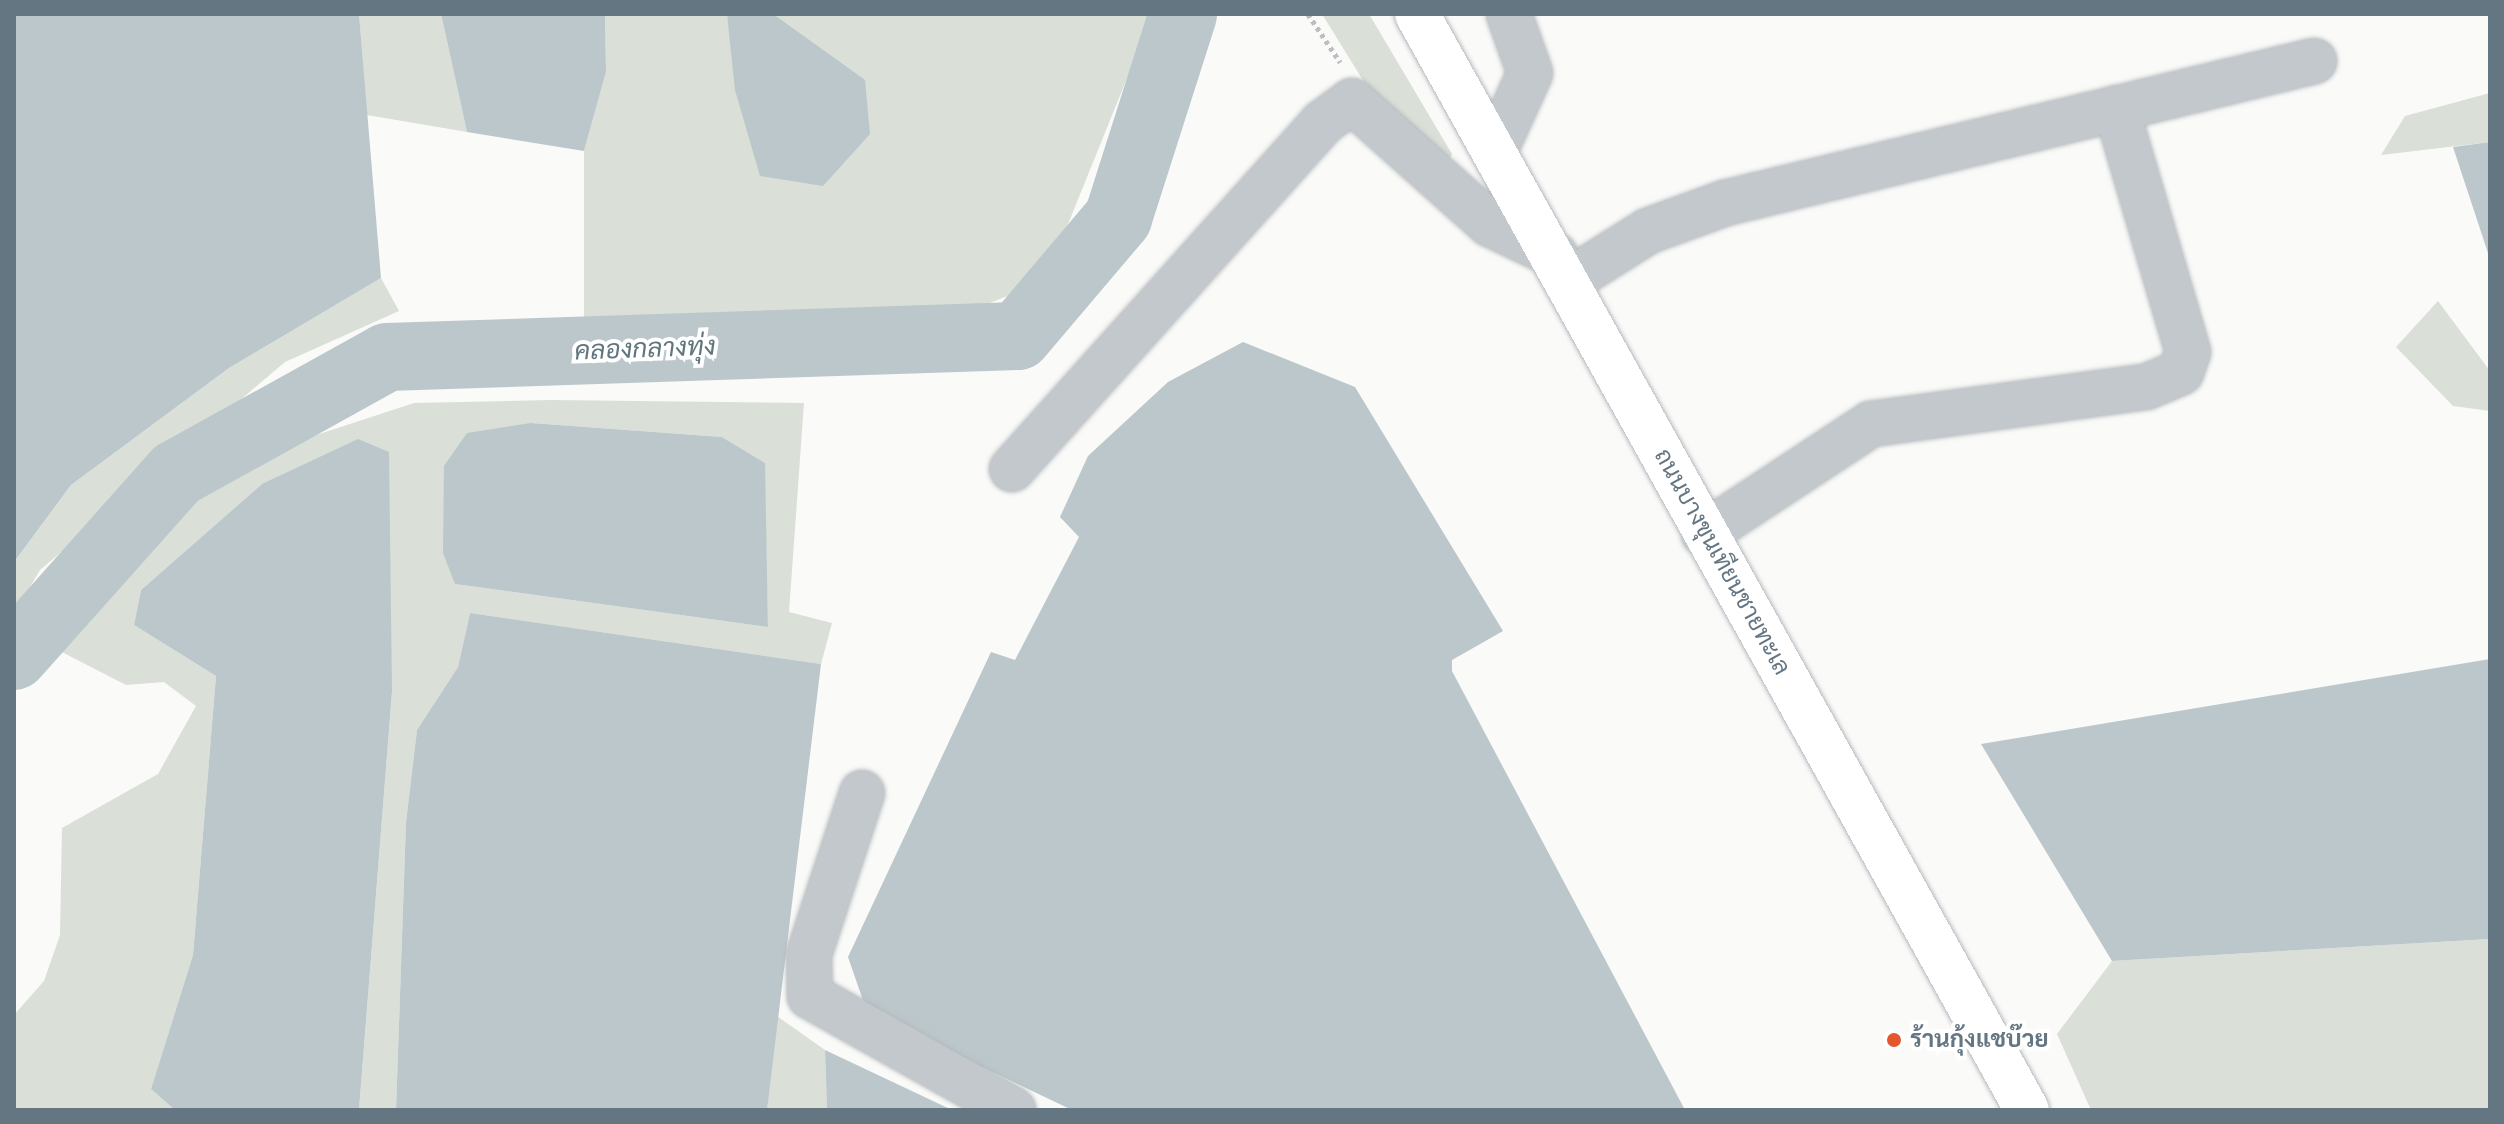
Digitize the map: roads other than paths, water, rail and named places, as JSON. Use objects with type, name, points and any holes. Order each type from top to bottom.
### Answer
[{"type":"main road","name":"ถนนบางขุนเทียนชายทะเล","points":[[1417,14],[1563,268],[1704,534],[2027,1110]]},
{"type":"street","points":[[1496,148],[1530,73],[1509,14]]},
{"type":"street","points":[[1012,469],[1322,123],[1352,101],[1490,224],[1563,268],[1648,231],[1725,203],[2314,61]]},
{"type":"street","points":[[1704,534],[1871,424],[2146,387],[2181,372],[2188,352],[2116,108]]},
{"type":"street","points":[[862,793],[809,954],[810,996],[1013,1110]]},
{"type":"waterway","name":"คลองกลางทุ่ง","points":[[14,656],[176,474],[387,357],[1018,336],[1118,218],[1183,14]]},
{"type":"place","name":"ร้านกุ้งแชบ๊วย","points":[[1894,1040]]}]
